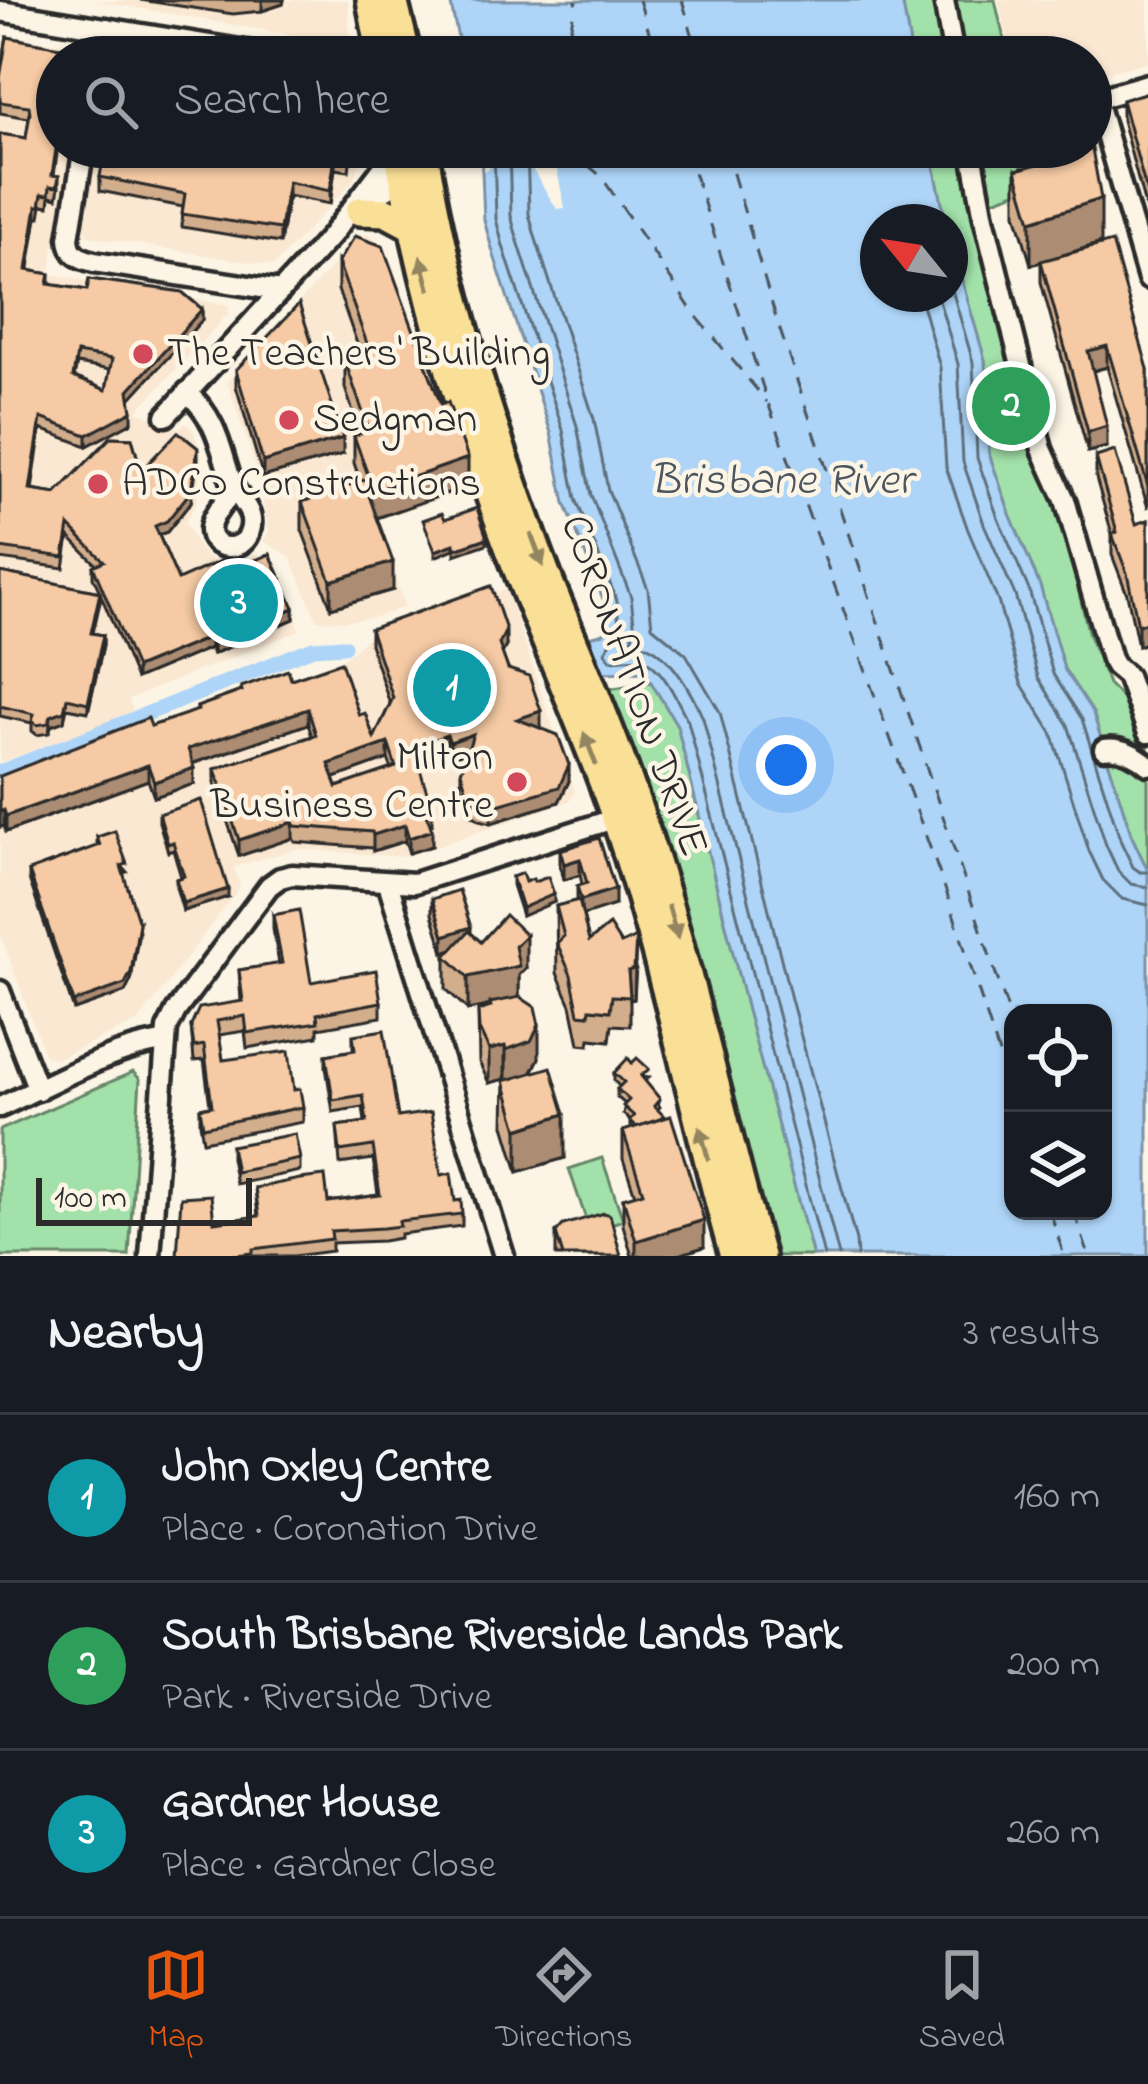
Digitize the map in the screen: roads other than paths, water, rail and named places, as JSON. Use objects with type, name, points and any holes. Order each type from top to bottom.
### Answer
[{"type":"highway","points":[[385,36],[386,2]]},
{"type":"highway","points":[[386,2],[399,36]]},
{"type":"highway","name":"CORONATION DRIVE","points":[[402,168],[412,226],[460,399],[505,534],[553,623],[678,942],[760,1256]]},
{"type":"highway","name":"CORONATION DRIVE","points":[[427,168],[478,375],[534,541],[553,623]]},
{"type":"highway","points":[[360,212],[386,212],[412,226]]},
{"type":"highway","name":"CORONATION DRIVE","points":[[627,814],[654,946],[734,1256]]},
{"type":"street","points":[[944,0],[950,36]]},
{"type":"street","points":[[0,11],[71,13],[107,28],[156,36]]},
{"type":"street","points":[[106,36],[107,28]]},
{"type":"street","points":[[1112,94],[1148,84]]},
{"type":"street","points":[[1112,153],[1147,272]]},
{"type":"street","points":[[81,168],[69,238],[75,255],[94,262],[281,290]]},
{"type":"street","points":[[166,416],[390,168]]},
{"type":"street","points":[[331,236],[360,212],[392,168]]},
{"type":"street","points":[[974,168],[1042,449],[1065,500],[1111,659],[1127,676],[1148,679]]},
{"type":"street","points":[[188,392],[206,408],[234,488]]},
{"type":"street","points":[[1127,676],[1148,734]]},
{"type":"street","points":[[1104,749],[1117,748],[1148,765]]},
{"type":"street","points":[[150,1256],[167,1029],[275,881],[292,874],[388,883],[424,881],[627,814]]},
{"type":"street","points":[[388,883],[504,1256]]},
{"type":"street","points":[[0,991],[38,1090]]},
{"type":"street","points":[[0,1106],[134,1048],[164,1042]]},
{"type":"water","points":[[450,0],[902,0],[908,36],[458,36]]},
{"type":"water","name":"Brisbane River","points":[[482,168],[934,168],[942,204],[860,204],[860,312],[968,312],[968,301],[985,360],[989,454],[1040,586],[1064,669],[1093,713],[1132,837],[1148,871],[1148,1256],[813,1256],[677,725],[640,672],[601,673],[586,638],[604,633],[605,604],[565,503],[551,433],[484,220]]},
{"type":"waterway","points":[[0,772],[313,648],[344,646]]},
{"type":"place","name":"The Teachers' Building","points":[[143,354]]},
{"type":"place","name":"South Brisbane Riverside Lands Park","points":[[1011,406]]},
{"type":"place","name":"Sedgman","points":[[289,420]]},
{"type":"place","name":"ADCO Constructions","points":[[98,484]]},
{"type":"place","name":"Gardner House","points":[[239,603]]},
{"type":"place","name":"John Oxley Centre","points":[[452,688]]},
{"type":"place","name":"Milton Business Centre","points":[[517,782]]}]
